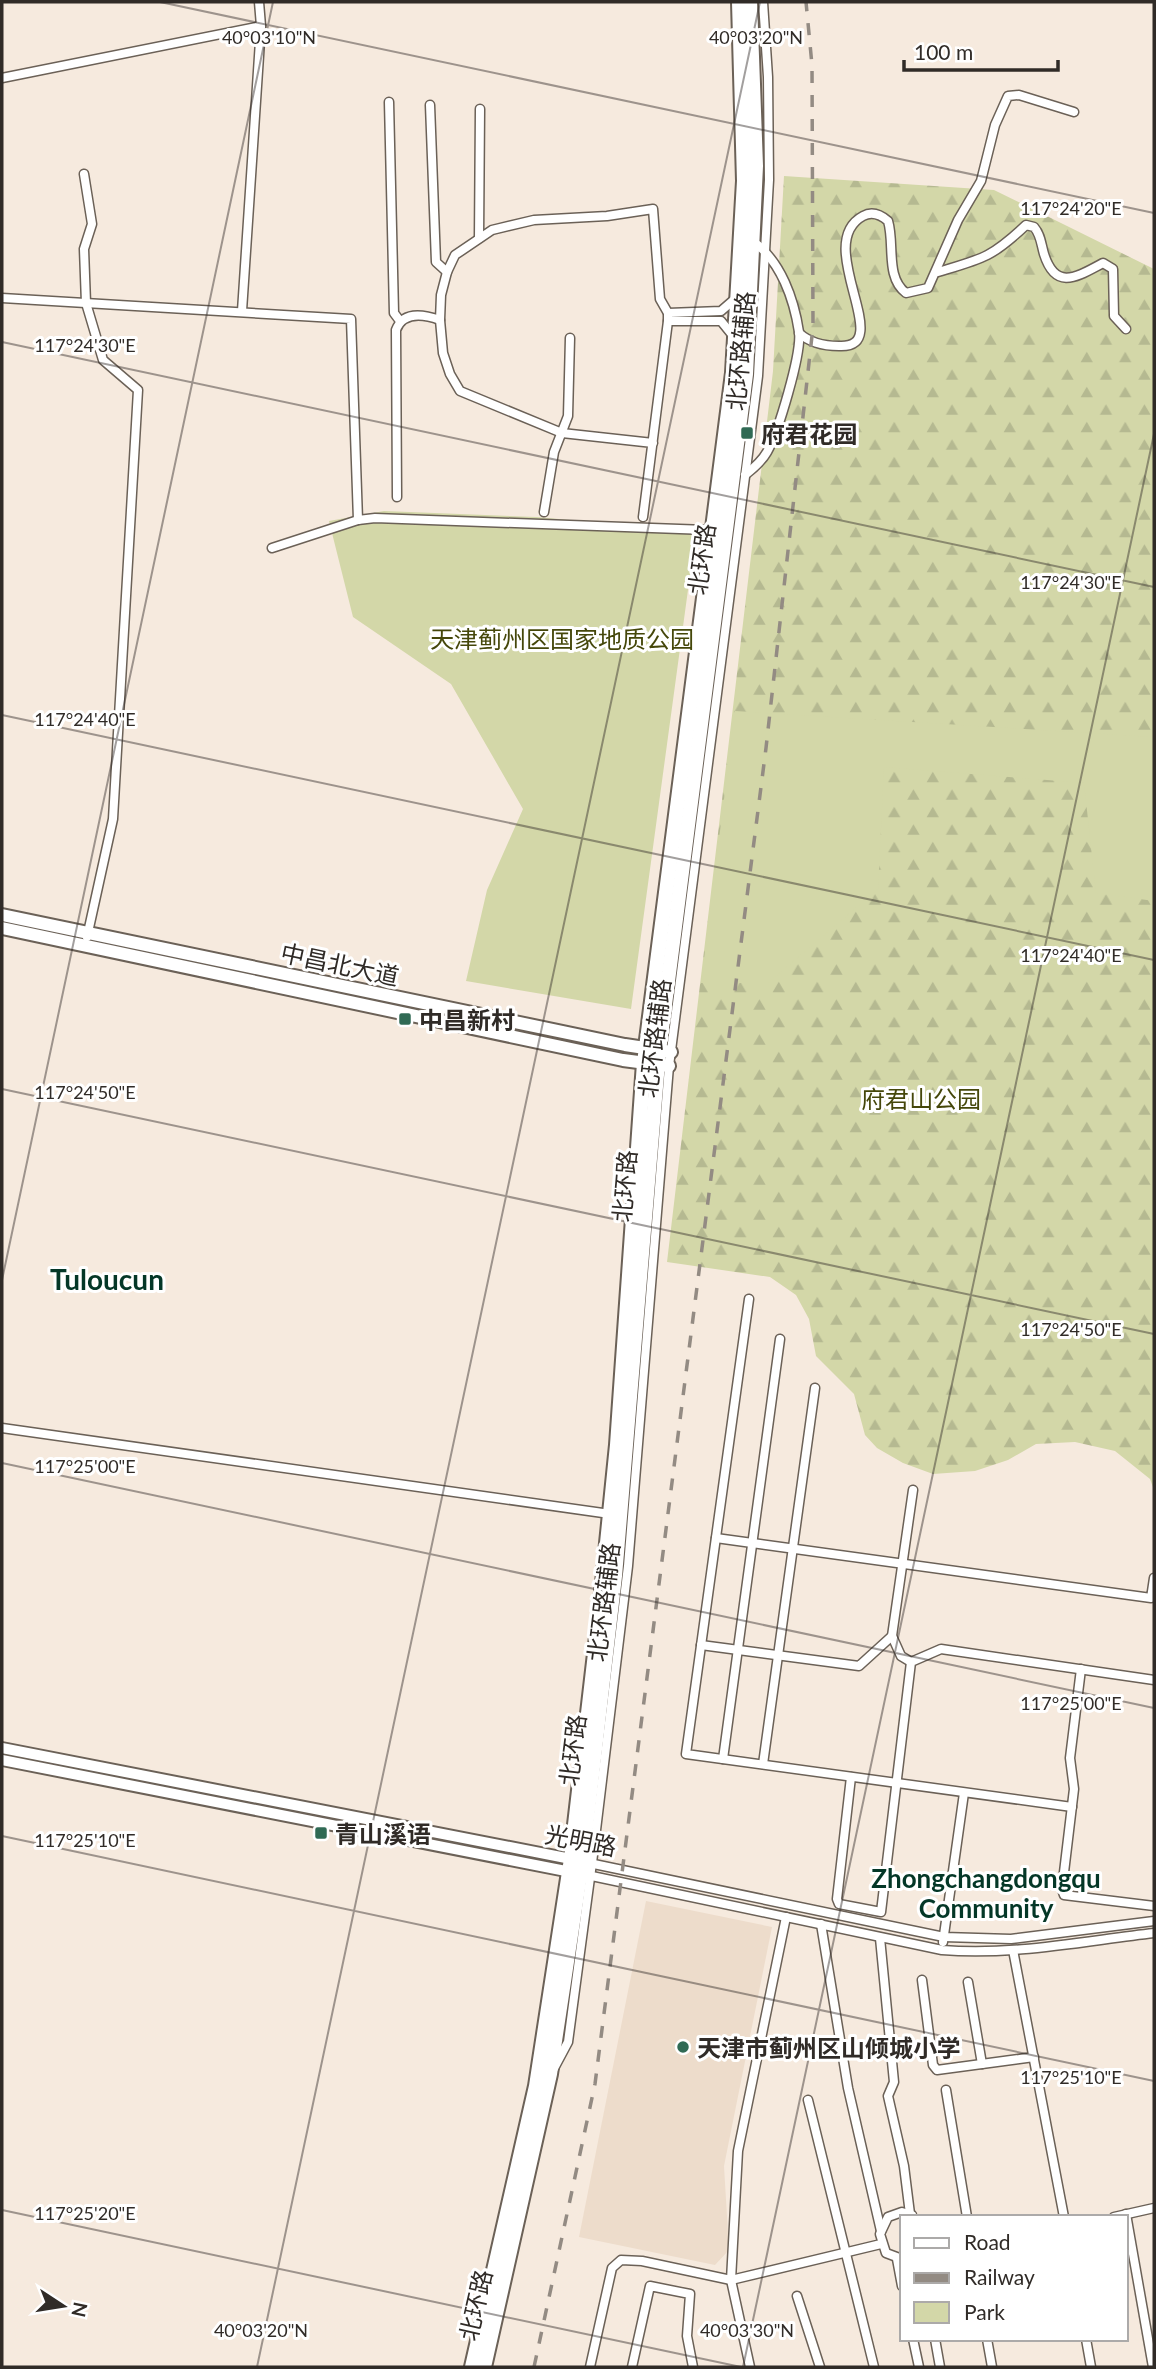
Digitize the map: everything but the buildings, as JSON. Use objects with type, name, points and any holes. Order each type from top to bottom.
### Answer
[{"type":"highway","name":"北环路","points":[[472,2367],[536,2086],[581,1868],[610,1514],[735,339],[745,132],[739,2]]},
{"type":"highway","name":"北环路","points":[[484,2367],[550,2074],[581,1868],[623,1498],[658,1057],[740,478],[754,242],[756,107],[750,2]]},
{"type":"main road","name":"中昌北大道","points":[[2,915],[86,939]]},
{"type":"main road","name":"中昌北大道","points":[[2,928],[86,939],[658,1057]]},
{"type":"street","points":[[242,311],[261,26],[259,2]]},
{"type":"street","name":"北环路辅路","points":[[740,478],[758,376],[767,252],[769,133],[764,2]]},
{"type":"street","points":[[2,78],[261,26]]},
{"type":"street","points":[[797,349],[811,343],[847,346],[853,343],[861,331],[859,306],[846,267],[845,242],[852,227],[863,216],[873,214],[888,221],[893,278],[906,293],[928,288],[938,272],[953,230],[981,181],[995,125],[1008,96],[1019,95],[1074,112]]},
{"type":"street","points":[[389,102],[394,313],[400,321]]},
{"type":"street","points":[[430,105],[436,261],[447,272]]},
{"type":"street","points":[[479,238],[480,109]]},
{"type":"street","points":[[85,174],[93,224],[84,249],[86,303],[103,360],[138,390],[113,819],[86,939]]},
{"type":"street","points":[[643,517],[653,443],[668,317],[660,299],[653,209],[607,216],[511,223],[479,238],[455,255],[447,272],[439,320],[443,353],[460,391],[562,433],[653,443]]},
{"type":"street","points":[[938,272],[986,258],[999,251],[1026,225],[1034,227],[1049,265],[1062,278],[1073,279],[1103,263],[1113,269],[1114,316],[1126,329]]},
{"type":"street","points":[[740,478],[769,449],[799,333],[783,279],[767,252],[754,242]]},
{"type":"street","points":[[668,317],[722,311],[738,296]]},
{"type":"street","points":[[2,298],[351,319],[358,520]]},
{"type":"street","points":[[397,497],[396,330],[400,321],[409,316],[428,316],[439,320]]},
{"type":"street","points":[[668,317],[721,321],[735,339]]},
{"type":"street","points":[[799,333],[811,343]]},
{"type":"street","points":[[544,512],[554,453],[568,416],[570,338]]},
{"type":"street","points":[[272,548],[358,520],[397,517],[707,530]]},
{"type":"street","points":[[749,1299],[686,1754],[1072,1807]]},
{"type":"street","points":[[723,1759],[780,1339]]},
{"type":"street","points":[[763,1765],[816,1388]]},
{"type":"street","points":[[2,1429],[610,1514]]},
{"type":"street","points":[[911,1662],[901,1656],[892,1636],[913,1490]]},
{"type":"street","points":[[716,1538],[1151,1598],[1154,1578]]},
{"type":"street","points":[[701,1645],[859,1666],[892,1636]]},
{"type":"street","points":[[911,1662],[941,1649],[1154,1680]]},
{"type":"street","points":[[851,1777],[837,1899],[839,1904],[881,1912],[911,1662]]},
{"type":"street","points":[[1081,1669],[1070,1758],[1074,1789],[1062,1889],[1064,1895],[1154,1906]]},
{"type":"street","name":"光明路","points":[[2,1748],[581,1868],[786,1917],[942,1950],[1013,1950],[1154,1933]]},
{"type":"street","name":"光明路","points":[[2,1760],[944,1937],[1011,1939],[1154,1921]]},
{"type":"street","points":[[942,1950],[964,1793]]},
{"type":"street","points":[[750,2367],[731,2280],[738,2151],[786,1917]]},
{"type":"street","points":[[821,1924],[848,2088],[881,2231],[881,2244],[886,2253],[900,2259]]},
{"type":"street","points":[[880,1938],[894,2082],[888,2096],[912,2215],[896,2213],[888,2217],[881,2231]]},
{"type":"street","points":[[1013,1950],[1064,2215]]},
{"type":"street","points":[[922,1980],[933,2065],[937,2070],[1034,2057]]},
{"type":"street","points":[[968,1982],[982,2064]]},
{"type":"street","points":[[946,2090],[967,2215]]},
{"type":"street","points":[[808,2100],[848,2252],[874,2367]]},
{"type":"street","points":[[1122,2215],[1154,2208]]},
{"type":"street","points":[[1128,2225],[1153,2367]]},
{"type":"street","points":[[590,2367],[612,2269],[616,2263],[634,2260],[731,2280],[881,2244]]},
{"type":"street","points":[[632,2367],[650,2286],[690,2294],[687,2336],[693,2367]]},
{"type":"street","points":[[797,2296],[820,2367]]},
{"type":"street","points":[[913,2341],[919,2367]]},
{"type":"street","points":[[935,2341],[940,2367]]},
{"type":"street","points":[[987,2341],[992,2367]]},
{"type":"street","points":[[1086,2341],[1091,2367]]},
{"type":"shaded area","name":"天津市蓟州区山倾城小学","points":[[646,1901],[772,1927],[724,2166],[729,2250],[715,2265],[579,2237]]},
{"type":"green space","name":"府君山公园","points":[[784,176],[994,190],[1154,269],[1154,1490],[1150,1479],[1115,1451],[1075,1442],[1036,1444],[1008,1460],[975,1471],[933,1474],[903,1463],[877,1448],[865,1435],[854,1394],[816,1356],[809,1319],[796,1295],[770,1277],[667,1262],[773,371]]},
{"type":"green space","name":"天津蓟州区国家地质公园","points":[[384,511],[536,517],[696,531],[631,1009],[466,981],[487,890],[523,809],[451,684],[353,617],[329,521]]},
{"type":"green space","points":[[735,711],[1154,737],[1154,901],[1096,893],[1084,783],[884,767],[878,889],[768,983],[701,983]]},
{"type":"railway","points":[[534,2367],[595,2084],[766,748],[813,327],[812,65],[806,2]]},
{"type":"place","name":"府君花园","points":[[747,433]]},
{"type":"place","name":"中昌新村","points":[[405,1019]]},
{"type":"place","name":"青山溪语","points":[[321,1833]]},
{"type":"place","name":"天津市蓟州区山倾城小学","points":[[683,2047]]},
{"type":"district","name":"Tuloucun","points":[[107,1279]]},
{"type":"district","name":"Zhongchangdongqu Community","points":[[986,1893]]}]
